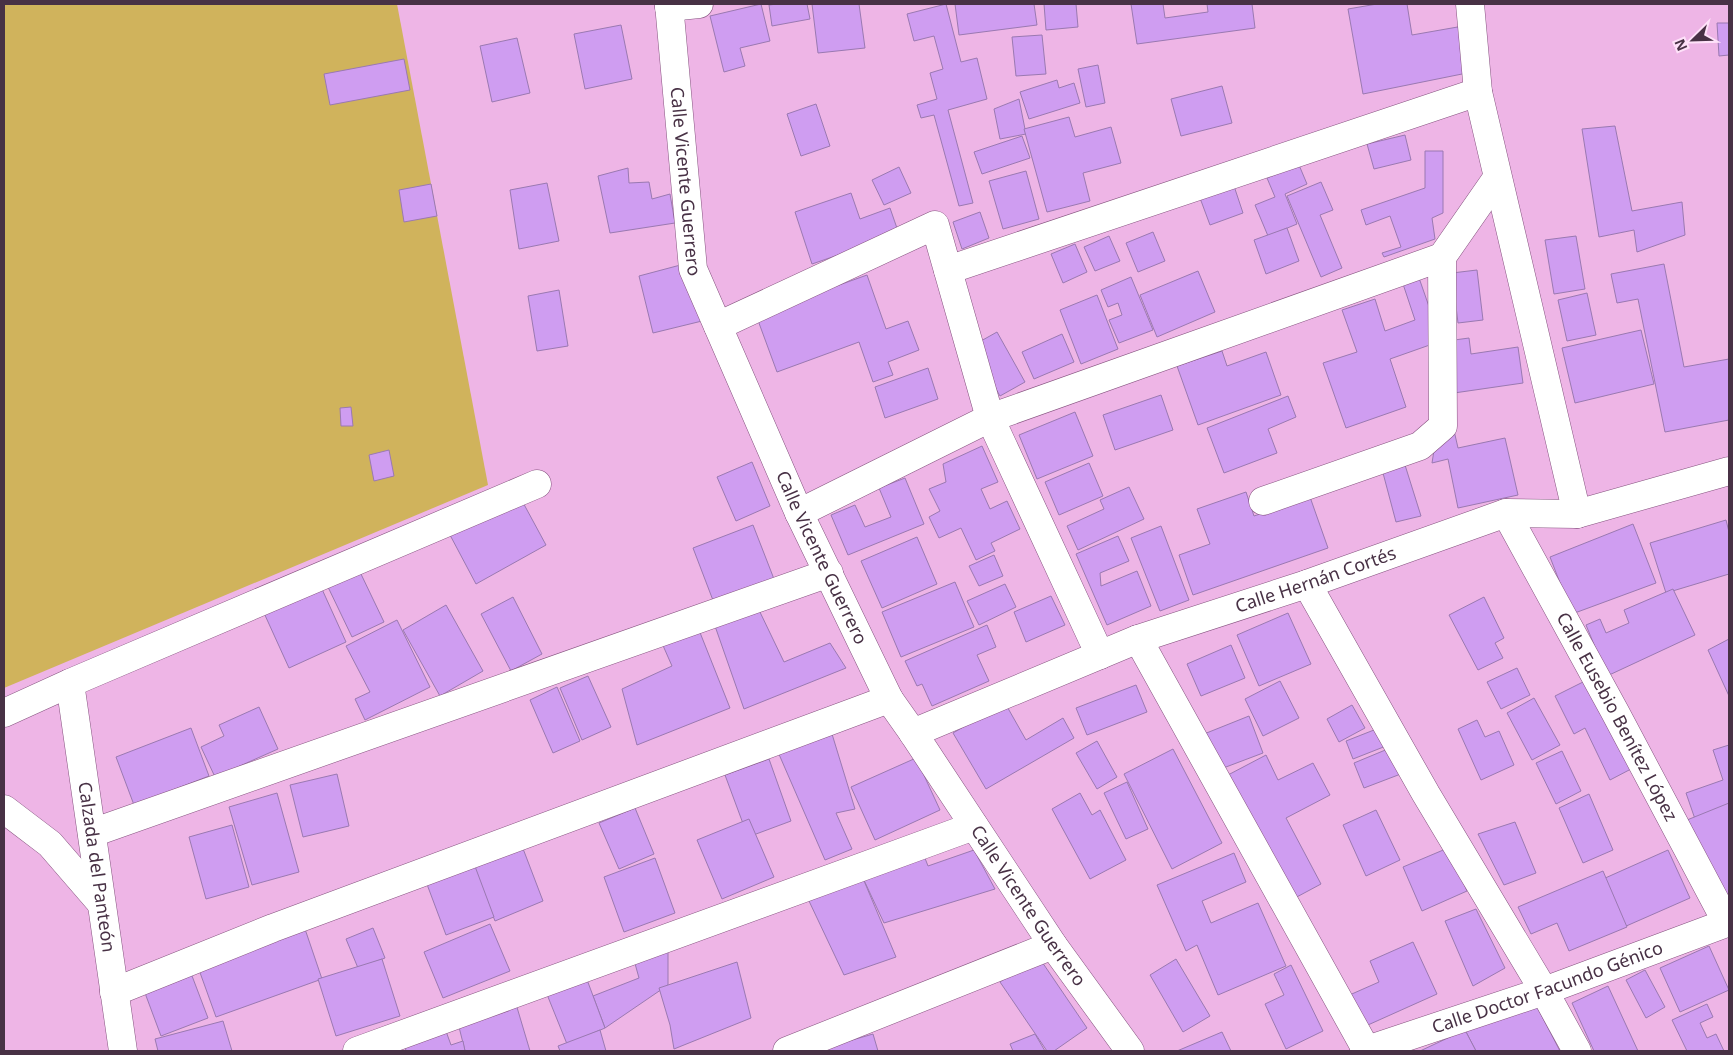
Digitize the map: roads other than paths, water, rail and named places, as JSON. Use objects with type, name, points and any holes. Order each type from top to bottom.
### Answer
[{"type":"street","points":[[669,6],[699,4]]},
{"type":"street","points":[[1470,4],[1478,92],[1577,514]]},
{"type":"street","name":"Calle Vicente Guerrero","points":[[669,6],[693,270],[799,513],[889,699],[1053,946],[1130,1051]]},
{"type":"street","points":[[948,270],[1478,92]]},
{"type":"street","points":[[1263,501],[1420,446],[1443,426],[1442,257],[1497,178]]},
{"type":"street","points":[[718,326],[935,225],[990,418],[1100,655]]},
{"type":"street","points":[[799,513],[990,418],[1442,257]]},
{"type":"street","name":"Calle Hernán Cortés","points":[[913,734],[1138,639],[1307,584],[1506,513],[1577,514],[1729,471]]},
{"type":"street","points":[[4,713],[70,683],[537,484]]},
{"type":"street","name":"Calle Eusebio Benítez López","points":[[1506,513],[1728,922]]},
{"type":"street","points":[[92,833],[829,573]]},
{"type":"street","points":[[1307,584],[1426,794],[1544,991],[1576,1051]]},
{"type":"street","points":[[1138,639],[1366,1051]]},
{"type":"street","name":"Calzada del Panteón","points":[[70,683],[123,1051]]},
{"type":"street","points":[[114,992],[273,928],[889,699]]},
{"type":"street","points":[[4,809],[50,844],[101,902]]},
{"type":"street","points":[[357,1051],[974,826]]},
{"type":"street","name":"Calle Doctor Facundo Génico","points":[[1366,1051],[1544,991],[1728,922]]},
{"type":"street","points":[[787,1051],[1053,946]]}]
